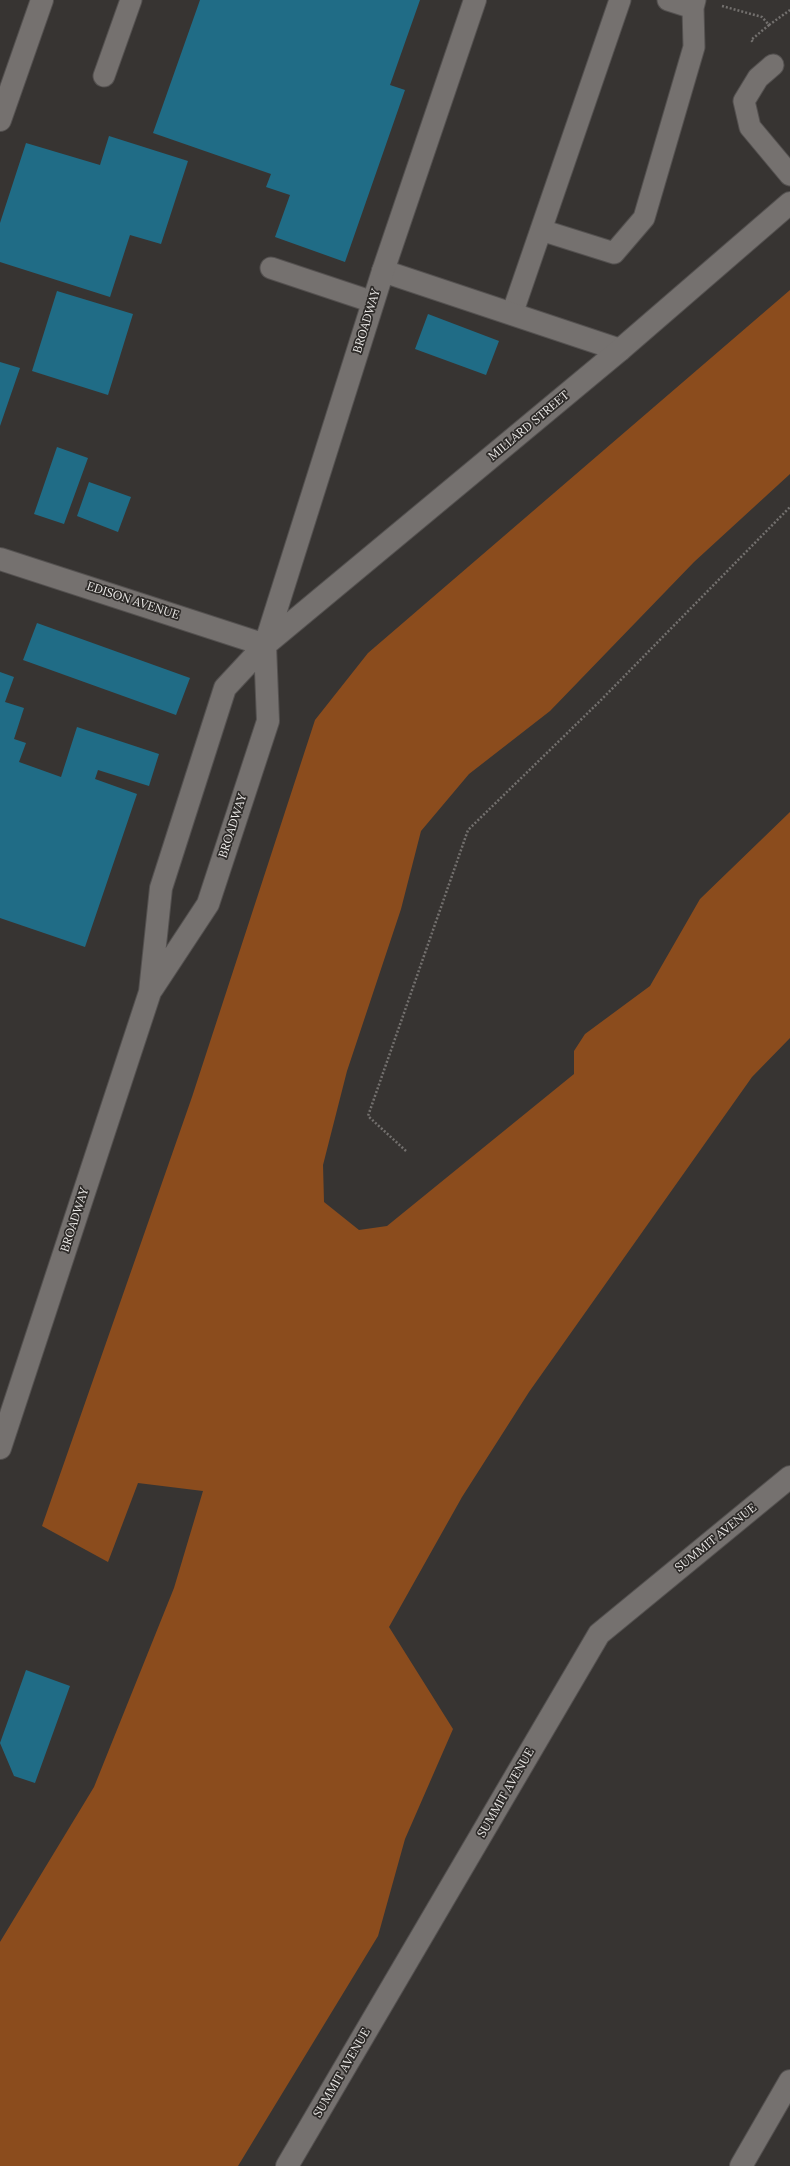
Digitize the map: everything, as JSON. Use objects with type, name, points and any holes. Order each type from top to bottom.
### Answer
[{"type":"street","points":[[0,120],[42,0]]},
{"type":"street","name":"BROADWAY","points":[[150,992],[208,904],[268,721],[266,644],[383,271],[475,0]]},
{"type":"street","name":"MILLARD STREET","points":[[266,644],[620,350],[790,203]]},
{"type":"street","points":[[383,271],[620,350]]},
{"type":"street","name":"EDISON AVENUE","points":[[0,559],[266,644]]},
{"type":"street","name":"BROADWAY","points":[[0,1448],[150,992],[161,888],[225,688],[266,644]]},
{"type":"street","name":"SUMMIT AVENUE","points":[[287,2166],[598,1634],[790,1477]]},
{"type":"street","points":[[741,2166],[790,2081]]},
{"type":"lane","points":[[104,76],[131,0]]},
{"type":"lane","points":[[512,314],[620,0]]},
{"type":"lane","points":[[541,230],[614,253],[644,218],[694,47],[694,4],[668,0]]},
{"type":"lane","points":[[773,65],[758,78],[744,101],[750,127],[790,175]]},
{"type":"lane","points":[[271,268],[373,302]]},
{"type":"path","points":[[716,4],[762,17]]},
{"type":"path","points":[[769,25],[790,10]]},
{"type":"path","points":[[406,1150],[368,1116],[468,830],[600,701],[790,507]]},
{"type":"shaded area","points":[[790,290],[790,474],[694,562],[550,711],[469,774],[421,831],[401,909],[347,1071],[323,1165],[324,1202],[359,1230],[387,1226],[574,1074],[574,1051],[585,1034],[650,986],[700,899],[790,812],[790,1038],[752,1077],[529,1392],[462,1497],[389,1627],[453,1729],[405,1839],[378,1936],[238,2166],[0,2166],[0,1942],[94,1787],[174,1588],[203,1491],[138,1483],[108,1562],[42,1526],[192,1097],[315,720],[368,653]]},
{"type":"building","points":[[200,0],[420,0],[390,85],[405,90],[345,262],[275,237],[290,195],[266,187],[271,174],[153,133]]},
{"type":"building","points":[[109,136],[188,161],[161,244],[130,235],[110,297],[0,262],[0,223],[26,143],[100,165]]},
{"type":"building","points":[[57,291],[133,314],[108,395],[32,371]]},
{"type":"building","points":[[428,314],[499,341],[486,375],[415,349]]},
{"type":"building","points":[[0,362],[20,368],[0,426]]},
{"type":"building","points":[[57,447],[88,458],[64,524],[34,514]]},
{"type":"building","points":[[89,482],[131,497],[118,532],[77,516]]},
{"type":"building","points":[[37,623],[190,678],[176,715],[23,660]]},
{"type":"building","points":[[0,672],[14,677],[5,702],[24,708],[14,739],[26,743],[19,762],[61,777],[77,727],[159,754],[149,786],[98,770],[95,779],[137,794],[85,947],[0,918]]},
{"type":"building","points":[[26,1670],[70,1686],[35,1783],[14,1776],[0,1743]]}]
